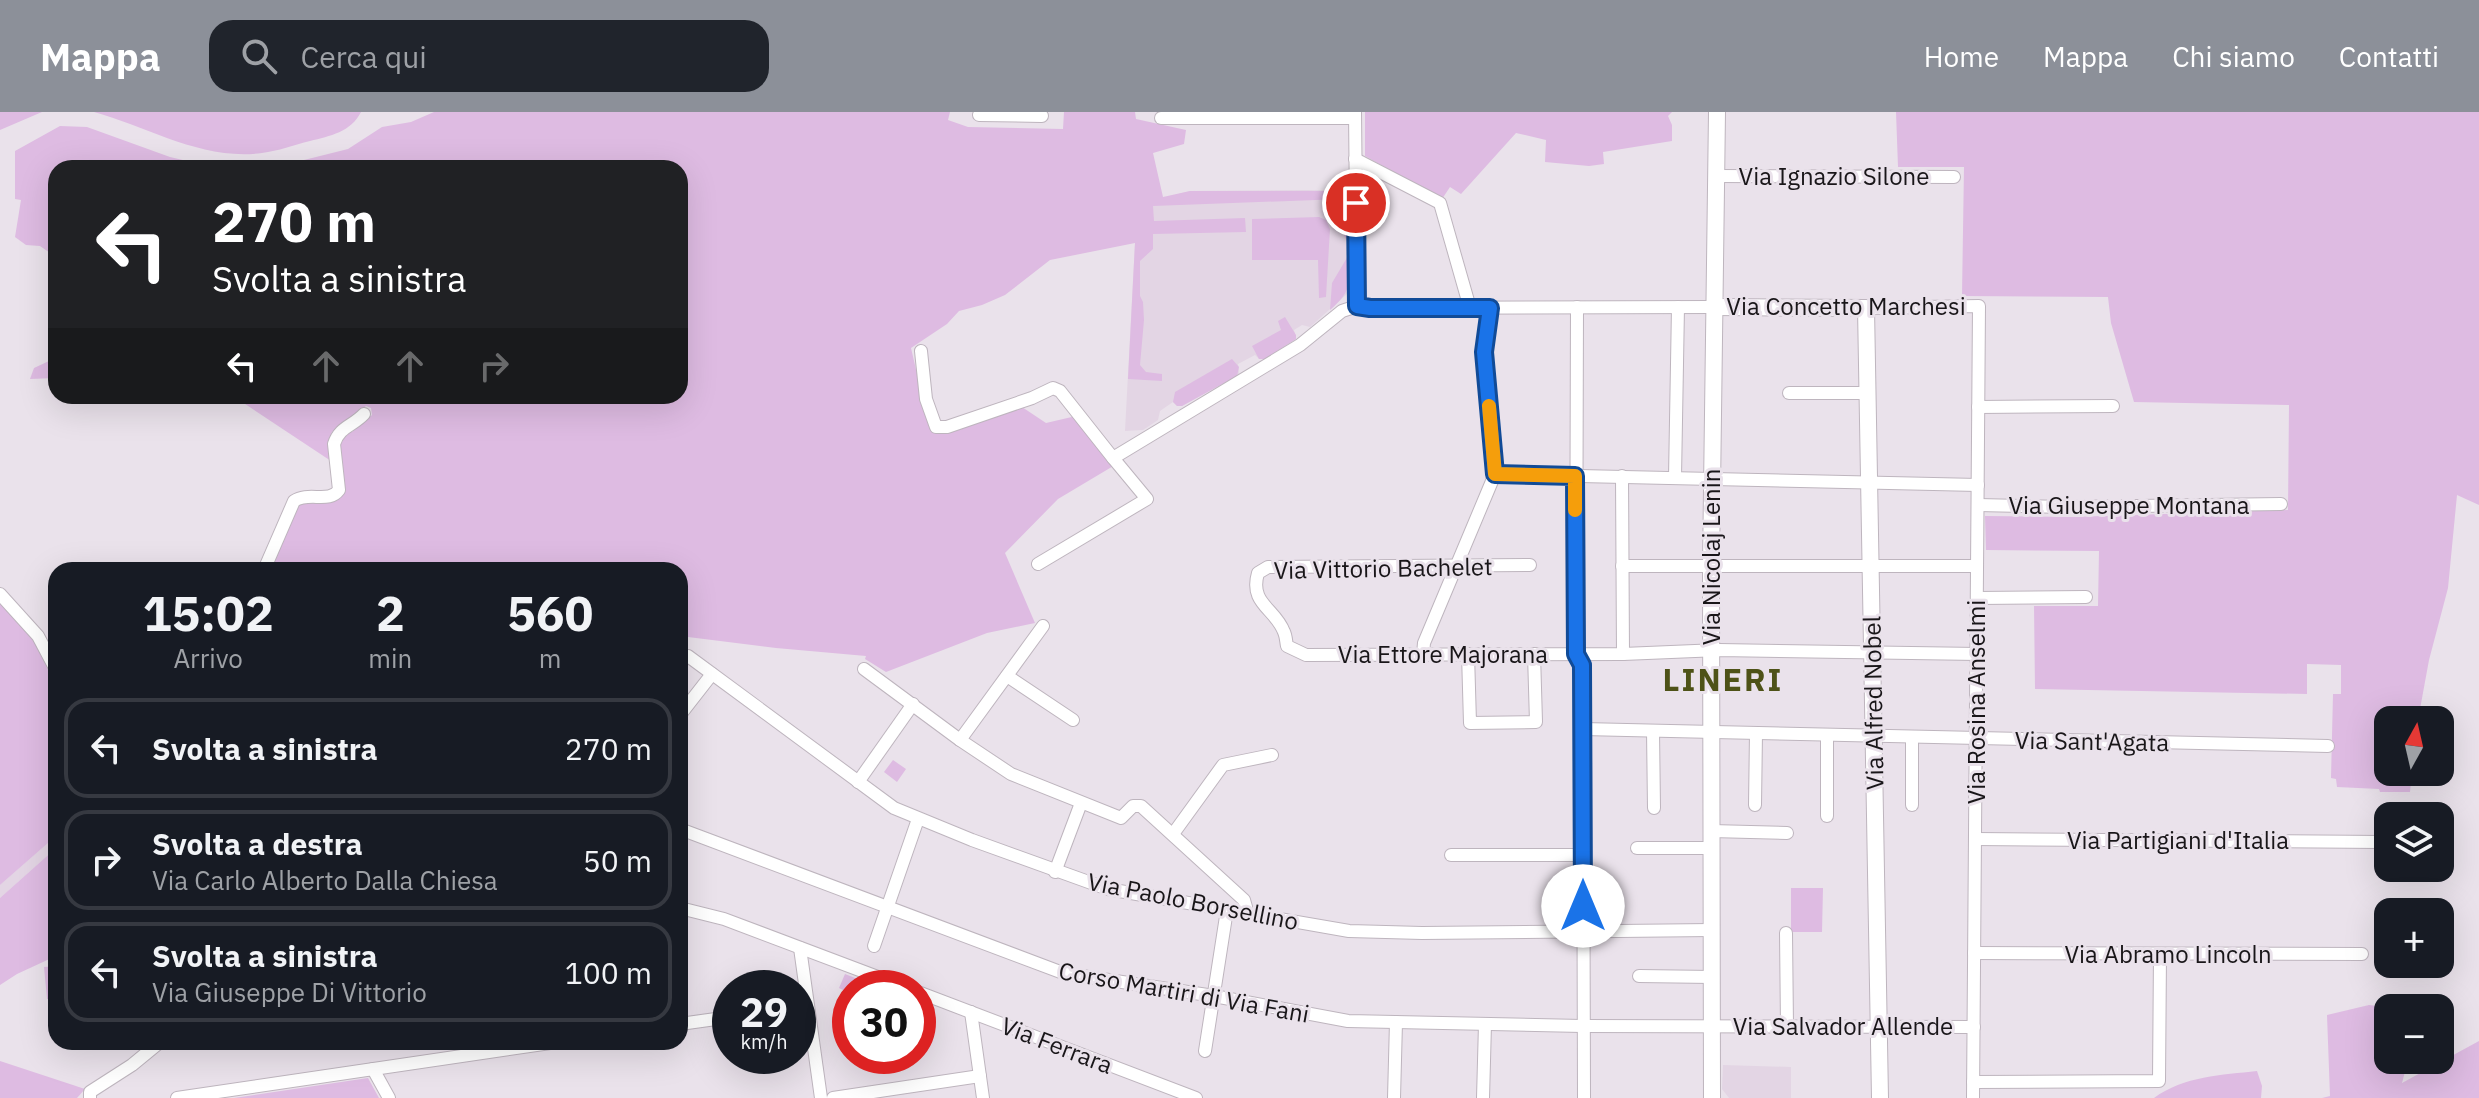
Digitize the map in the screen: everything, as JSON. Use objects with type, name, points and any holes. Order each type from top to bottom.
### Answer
[{"type":"main road","name":"Via Nicolaj Lenin","points":[[1712,1098],[1711,565],[1717,112]]},
{"type":"main road","name":"Via Concetto Marchesi","points":[[1713,307],[1866,308]]},
{"type":"main road","name":"Via Alfred Nobel","points":[[1866,308],[1880,1098]]},
{"type":"street","points":[[979,115],[1042,116]]},
{"type":"street","points":[[1161,118],[1355,115],[1357,306]]},
{"type":"street","points":[[1355,159],[1440,203],[1470,308]]},
{"type":"street","name":"Via Ignazio Silone","points":[[1715,176],[1954,177]]},
{"type":"street","points":[[1113,458],[1300,345],[1342,311],[1357,306],[1713,307]]},
{"type":"street","name":"Via Concetto Marchesi","points":[[1866,308],[1979,306]]},
{"type":"street","name":"Via Rosina Anselmi","points":[[1973,1098],[1979,306]]},
{"type":"street","points":[[1577,307],[1576,654],[1582,665],[1584,1098]]},
{"type":"street","points":[[1675,477],[1678,307]]},
{"type":"street","points":[[1423,654],[1424,643],[1455,565],[1495,474],[1484,352],[1490,308]]},
{"type":"street","points":[[921,351],[926,399],[936,427],[947,427],[1053,388],[1060,391],[1147,499],[1038,564]]},
{"type":"street","points":[[1789,393],[1868,393]]},
{"type":"street","points":[[1978,407],[2113,406]]},
{"type":"street","points":[[267,562],[294,501],[301,497],[331,498],[337,495],[336,437],[344,427],[357,422],[364,414]]},
{"type":"street","points":[[1495,474],[1978,485]]},
{"type":"street","points":[[1622,476],[1623,654]]},
{"type":"street","name":"Via Giuseppe Montana","points":[[1978,505],[2281,504]]},
{"type":"street","name":"Via Vittorio Bachelet","points":[[1284,632],[1257,596],[1255,582],[1258,573],[1268,567],[1530,565]]},
{"type":"street","points":[[1622,566],[1977,566]]},
{"type":"street","points":[[0,594],[38,636],[48,655]]},
{"type":"street","points":[[1977,598],[2086,597]]},
{"type":"street","points":[[960,740],[1043,626]]},
{"type":"street","name":"Via Ettore Majorana","points":[[1284,632],[1287,646],[1306,655],[1711,651],[1978,654]]},
{"type":"street","points":[[1468,654],[1470,723],[1536,722],[1534,654]]},
{"type":"street","name":"Via Paolo Borsellino","points":[[688,656],[894,808],[1055,872],[1108,889],[1349,931],[1712,930]]},
{"type":"street","points":[[864,669],[1011,774],[1121,818],[1133,806],[1141,806],[1244,900],[1248,914]]},
{"type":"street","points":[[688,705],[712,674]]},
{"type":"street","points":[[1007,676],[1073,720]]},
{"type":"street","points":[[858,782],[913,704]]},
{"type":"street","name":"Via Sant'Agata","points":[[1583,729],[2328,746]]},
{"type":"street","points":[[1653,731],[1654,808]]},
{"type":"street","points":[[1755,805],[1756,733]]},
{"type":"street","points":[[1827,735],[1827,816]]},
{"type":"street","points":[[1912,737],[1912,805]]},
{"type":"street","points":[[1173,834],[1223,765],[1272,755]]},
{"type":"street","points":[[1055,872],[1081,803]]},
{"type":"street","points":[[874,946],[918,819]]},
{"type":"street","name":"Corso Martiri di Via Fani","points":[[688,832],[1063,973],[1348,1021],[1712,1026]]},
{"type":"street","points":[[1637,848],[1787,833]]},
{"type":"street","name":"Via Partigiani d'Italia","points":[[1975,839],[2374,842]]},
{"type":"street","points":[[1451,855],[1583,855]]},
{"type":"street","points":[[688,910],[724,919],[859,970]]},
{"type":"street","points":[[1205,1051],[1227,910]]},
{"type":"street","points":[[1786,933],[1787,1026]]},
{"type":"street","points":[[800,948],[801,970]]},
{"type":"street","name":"Via Abramo Lincoln","points":[[1974,953],[2362,954]]},
{"type":"street","points":[[1973,1082],[2159,1081],[2160,954]]},
{"type":"street","points":[[1639,976],[1712,977]]},
{"type":"street","name":"Via Ferrara","points":[[936,999],[1196,1098]]},
{"type":"street","points":[[971,1012],[983,1098]]},
{"type":"street","points":[[688,1023],[712,1020]]},
{"type":"street","points":[[1394,1098],[1396,1022]]},
{"type":"street","points":[[1483,1098],[1485,1024]]},
{"type":"street","name":"Via Salvador Allende","points":[[1712,1026],[1974,1027]]},
{"type":"street","points":[[90,1098],[90,1092],[150,1050]]},
{"type":"street","points":[[177,1098],[502,1050]]},
{"type":"street","points":[[373,1069],[389,1098]]},
{"type":"street","points":[[816,1072],[821,1098]]},
{"type":"street","points":[[833,1098],[980,1076]]},
{"type":"shaded area","points":[[0,112],[42,112],[0,130]]},
{"type":"shaded area","points":[[94,112],[361,112],[346,129],[332,135],[274,151],[240,154],[218,152],[176,141]]},
{"type":"shaded area","points":[[434,112],[950,112],[948,120],[968,127],[1063,129],[1064,112],[1135,112],[1136,119],[1186,130],[1184,144],[1153,153],[1163,197],[1190,191],[1348,191],[1348,243],[1343,233],[1342,199],[1153,206],[1154,221],[1245,218],[1246,232],[1153,234],[1153,249],[1140,261],[1144,320],[1140,365],[1146,372],[1162,374],[1162,381],[1128,379],[1135,243],[1050,260],[1005,295],[959,311],[947,324],[911,348],[928,421],[951,432],[1022,407],[1046,423],[1076,416],[1115,465],[1058,499],[1005,553],[1035,623],[987,633],[886,672],[865,659],[866,656],[688,637],[688,562],[273,562],[298,505],[339,498],[340,441],[347,431],[352,432],[372,415],[371,408],[366,406],[332,432],[328,441],[331,461],[245,404],[688,404],[688,160],[304,160],[348,149],[382,127],[411,122]]},
{"type":"shaded area","points":[[1365,112],[1672,112],[1668,116],[1672,125],[1672,141],[1603,152],[1604,164],[1589,166],[1545,162],[1546,140],[1516,133],[1461,194],[1450,187],[1442,199],[1365,156]]},
{"type":"shaded area","points":[[1896,112],[2479,112],[2479,505],[2457,495],[2448,588],[2421,706],[2374,706],[2374,786],[2411,786],[2410,792],[2337,787],[2336,779],[2331,778],[2333,694],[2341,694],[2341,665],[2307,664],[2307,694],[2035,689],[2034,606],[2098,606],[2099,551],[1986,550],[1985,516],[2071,517],[2288,510],[2289,405],[2134,402],[2111,323],[2108,297],[1962,296],[1964,167],[1898,167]]},
{"type":"shaded area","points":[[60,126],[87,127],[183,160],[48,160],[48,252],[40,246],[26,245],[15,237],[21,200],[15,199],[15,151]]},
{"type":"shaded area","points":[[1190,191],[1348,191],[1347,294],[1310,327],[1302,325],[1294,330],[1296,339],[1265,359],[1255,355],[1238,364],[1239,374],[1182,406],[1173,402],[1160,411],[1158,420],[1143,430],[1125,431],[1137,205]]},
{"type":"shaded area","points":[[1319,217],[1326,220],[1330,229],[1326,297],[1319,298],[1318,260],[1252,260],[1252,219]]},
{"type":"shaded area","points":[[1348,256],[1346,292],[1330,310],[1332,283]]},
{"type":"shaded area","points":[[1285,317],[1296,339],[1265,359],[1259,359],[1252,346],[1281,330],[1278,321]]},
{"type":"shaded area","points":[[1232,359],[1239,367],[1237,376],[1182,406],[1173,402],[1175,392]]},
{"type":"shaded area","points":[[48,361],[48,378],[30,379],[34,368]]},
{"type":"shaded area","points":[[0,602],[30,632],[48,670],[48,843],[0,885]]},
{"type":"shaded area","points":[[893,760],[906,769],[897,782],[884,772]]},
{"type":"shaded area","points":[[48,843],[48,855],[0,898],[0,885]]},
{"type":"shaded area","points":[[48,855],[48,960],[0,985],[0,898]]},
{"type":"shaded area","points":[[1791,888],[1823,888],[1822,932],[1791,932]]},
{"type":"shaded area","points":[[44,967],[48,967],[47,999]]},
{"type":"shaded area","points":[[2374,1006],[2374,1074],[2404,1074],[2402,1083],[2418,1074],[2454,1074],[2454,1055],[2479,1041],[2479,1098],[2322,1098],[2330,1096],[2327,1015]]},
{"type":"shaded area","points":[[0,1061],[85,1089],[77,1098],[0,1098]]},
{"type":"shaded area","points":[[1723,1065],[1791,1067],[1791,1098],[1729,1098],[1722,1089]]},
{"type":"shaded area","points":[[2257,1071],[2262,1086],[2261,1098],[2154,1098],[2191,1081]]},
{"type":"shaded area","points":[[368,1078],[379,1098],[234,1098]]},
{"type":"slow traffic","points":[[1489,406],[1495,474],[1575,476],[1575,510]]},
{"type":"district","name":"LINERI","points":[[1723,679]]},
{"type":"route","points":[[1356,203],[1357,306],[1490,308],[1484,352],[1495,474],[1575,476],[1576,654],[1582,665],[1583,906]]}]
